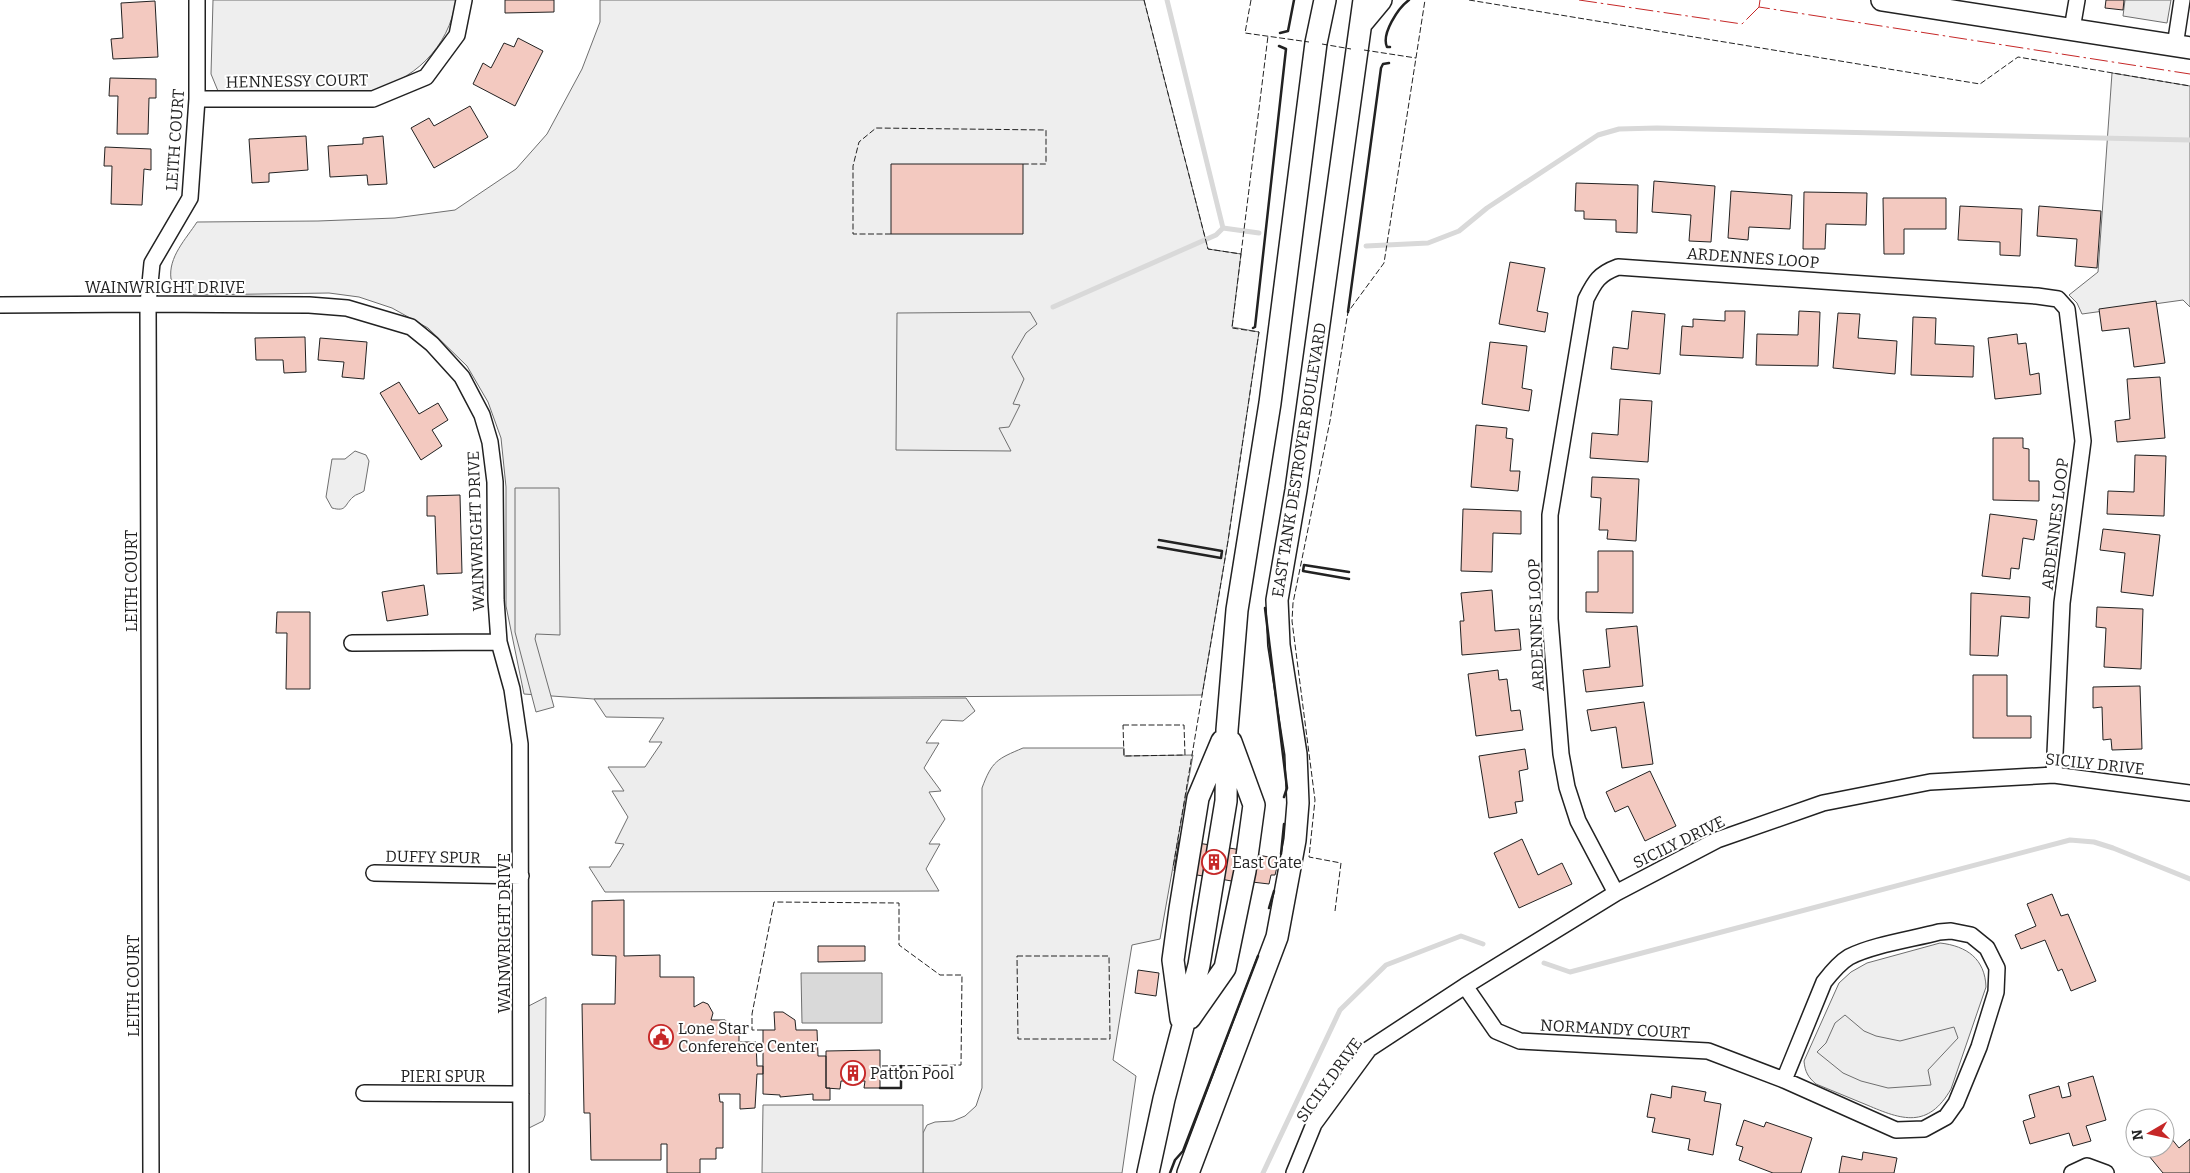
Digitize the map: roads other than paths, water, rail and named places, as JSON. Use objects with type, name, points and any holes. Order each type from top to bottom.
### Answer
[{"type":"street","name":"LEITH COURT","points":[[151,1173],[148,304],[152,264],[190,198],[197,99],[198,0]]},
{"type":"street","name":"HENNESSY COURT","points":[[197,99],[373,99],[426,77],[457,35],[464,0]]},
{"type":"street","points":[[1148,1173],[1164,1099],[1199,964],[1226,801],[1227,730],[1237,610],[1270,403],[1316,43],[1325,0]]},
{"type":"street","name":"EAST TANK DESTROYER BOULEVARD","points":[[1188,1173],[1277,938],[1295,840],[1298,803],[1296,754],[1279,645],[1277,600],[1296,490],[1364,0]]},
{"type":"street","points":[[1361,24],[1381,0]]},
{"type":"street","points":[[1882,0],[2182,47],[2182,0]]},
{"type":"street","points":[[2072,29],[2077,0]]},
{"type":"street","name":"ARDENNES LOOP","points":[[1616,893],[1578,822],[1567,787],[1561,754],[1550,610],[1550,516],[1586,299],[1594,284],[1603,273],[1618,267],[2037,296],[2058,299],[2067,309],[2083,441],[2062,603],[2054,775]]},
{"type":"street","name":"WAINWRIGHT DRIVE","points":[[0,305],[309,305],[348,308],[411,327],[432,344],[462,376],[482,415],[490,442],[495,482],[496,600],[499,642],[512,689],[520,744],[522,876],[521,1173]]},
{"type":"street","points":[[352,643],[499,642]]},
{"type":"street","points":[[1182,1029],[1225,968],[1245,871],[1254,805],[1227,730]]},
{"type":"street","name":"SICILY DRIVE","points":[[1294,1173],[1314,1124],[1369,1049],[1465,986],[1616,893],[1718,840],[1823,803],[1930,782],[2054,775],[2190,792]]},
{"type":"street","name":"DUFFY SPUR","points":[[374,873],[522,876]]},
{"type":"street","name":"NORMANDY COURT","points":[[1465,986],[1496,1031],[1520,1041],[1708,1052],[1784,1080],[1896,1130],[1924,1129],[1946,1117],[1956,1104],[1979,1047],[1996,992],[1997,968],[1987,948],[1971,935],[1951,931],[1930,934],[1848,958],[1834,969],[1824,982],[1784,1080]]},
{"type":"street","name":"PIERI SPUR","points":[[364,1093],[521,1094]]},
{"type":"street","points":[[2072,1173],[2087,1166],[2106,1173]]},
{"type":"waterway","points":[[1167,0],[1223,228],[1259,233]]},
{"type":"waterway","points":[[1366,246],[1428,243],[1459,231],[1487,208],[1598,135],[1619,129],[1657,128],[2190,140]]},
{"type":"waterway","points":[[1053,307],[1216,235],[1223,228]]},
{"type":"waterway","points":[[1544,963],[1570,972],[2070,840],[2094,842],[2113,848],[2190,879]]},
{"type":"waterway","points":[[1263,1173],[1340,1010],[1386,965],[1461,936],[1483,944]]},
{"type":"place","name":"East Gate","points":[[1214,862]]},
{"type":"place","name":"Lone Star Conference Center","points":[[661,1037]]},
{"type":"place","name":"Patton Pool","points":[[853,1073]]}]
